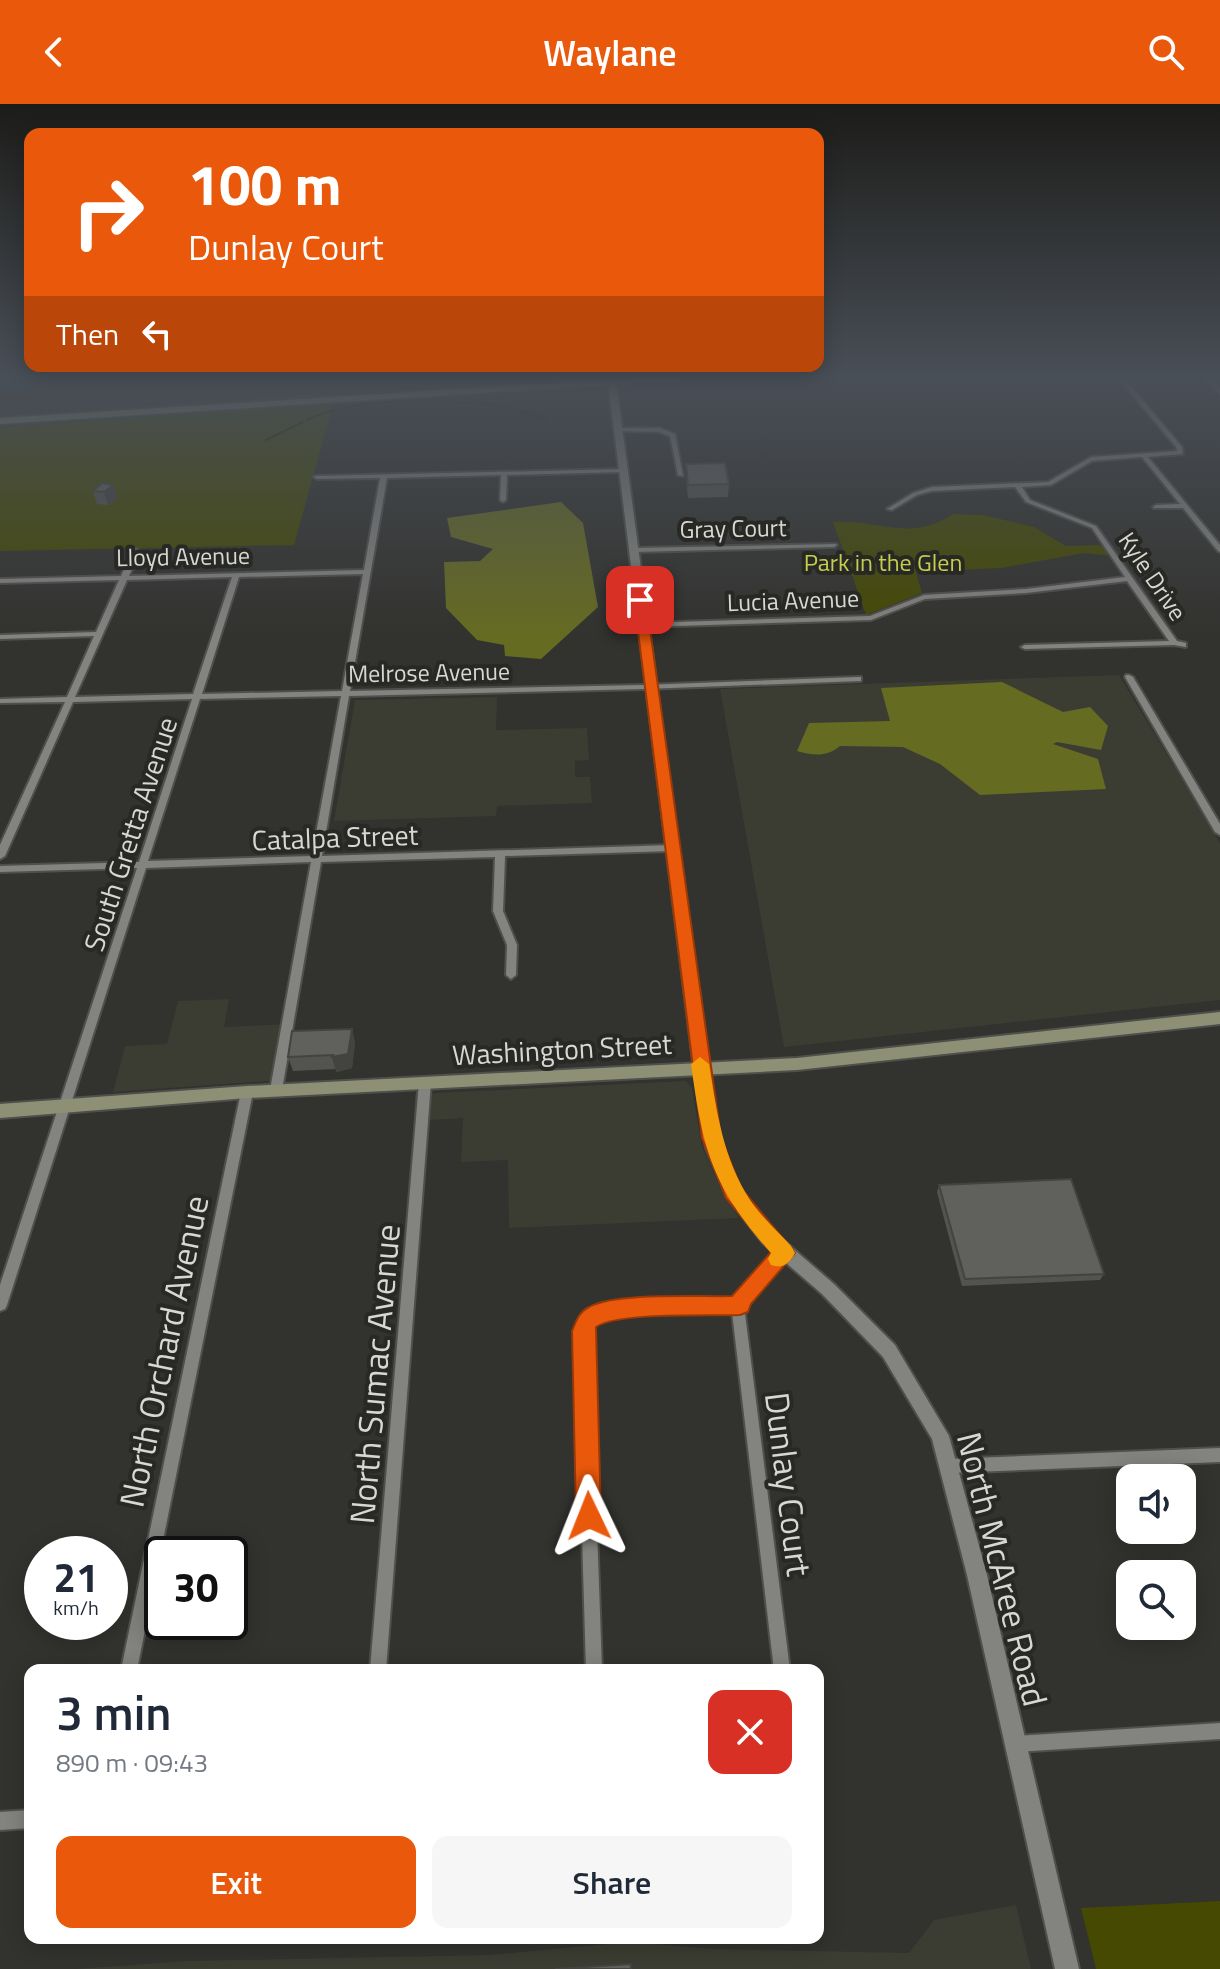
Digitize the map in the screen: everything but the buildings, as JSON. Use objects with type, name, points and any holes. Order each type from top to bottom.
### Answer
[{"type":"main road","name":"Washington Street","points":[[0,1111],[276,1090],[797,1064],[1220,1018]]},
{"type":"street","name":"North McAree Road","points":[[623,465],[712,1138],[728,1182],[744,1208],[784,1253],[828,1289],[889,1351],[940,1436],[974,1562],[1067,1969]]},
{"type":"street","points":[[679,465],[681,475]]},
{"type":"street","points":[[890,509],[915,494],[932,489],[1055,483],[1078,465]]},
{"type":"street","points":[[1151,465],[1220,550]]},
{"type":"street","points":[[317,477],[624,471]]},
{"type":"street","points":[[503,500],[504,474]]},
{"type":"street","points":[[276,1090],[384,476]]},
{"type":"street","name":"Kyle Drive","points":[[1017,485],[1028,501],[1094,527],[1179,644],[1025,647]]},
{"type":"street","points":[[1156,507],[1184,506]]},
{"type":"street","name":"Gray Court","points":[[634,550],[834,545]]},
{"type":"street","points":[[0,856],[136,551]]},
{"type":"street","name":"Lloyd Avenue","points":[[0,581],[366,572]]},
{"type":"street","name":"South Gretta Avenue","points":[[0,1305],[236,575]]},
{"type":"street","name":"Lucia Avenue","points":[[643,625],[871,618],[924,597],[1026,591],[1130,578]]},
{"type":"street","points":[[0,637],[99,634]]},
{"type":"street","points":[[1129,677],[1220,832]]},
{"type":"street","name":"Melrose Avenue","points":[[0,701],[651,687],[858,679]]},
{"type":"street","name":"Catalpa Street","points":[[0,869],[672,848]]},
{"type":"street","points":[[500,854],[498,911],[512,945],[511,975]]},
{"type":"street","name":"North Sumac Avenue","points":[[378,1664],[425,1082]]},
{"type":"street","name":"North Orchard Avenue","points":[[130,1664],[247,1092]]},
{"type":"street","points":[[594,1664],[583,1331],[588,1320],[598,1313],[626,1309],[740,1306],[784,1253]]},
{"type":"street","name":"Dunlay Court","points":[[740,1306],[738,1314],[781,1664]]},
{"type":"street","points":[[948,1466],[1220,1455]]},
{"type":"street","points":[[1015,1744],[1220,1731]]},
{"type":"street","points":[[0,1821],[24,1819]]},
{"type":"shaded area","points":[[1119,675],[1220,843],[1220,1000],[784,1047],[720,689]]},
{"type":"shaded area","points":[[497,697],[496,730],[587,728],[589,760],[575,761],[575,777],[590,777],[592,803],[497,806],[496,816],[334,821],[355,700]]},
{"type":"shaded area","points":[[229,999],[224,1027],[290,1024],[282,1080],[113,1092],[125,1046],[167,1044],[178,1001]]},
{"type":"shaded area","points":[[686,1081],[692,1088],[702,1147],[723,1193],[739,1218],[509,1228],[508,1160],[461,1162],[463,1118],[414,1121],[415,1094]]},
{"type":"shaded area","points":[[1016,1905],[1031,1969],[75,1969],[187,1961],[488,1955],[609,1944],[909,1953],[934,1920]]},
{"type":"green space","points":[[0,465],[316,465],[294,545],[0,551]]},
{"type":"green space","points":[[561,502],[583,523],[598,607],[541,659],[505,656],[504,645],[477,640],[446,608],[444,562],[480,561],[493,549],[451,537],[447,518]]},
{"type":"green space","name":"Park in the Glen","points":[[954,514],[983,515],[1034,527],[1066,546],[1105,545],[1113,556],[1084,553],[1001,568],[916,572],[922,593],[866,615],[833,522],[908,528],[938,523]]},
{"type":"green space","points":[[1002,682],[1063,712],[1090,707],[1108,726],[1101,750],[1057,742],[1053,744],[1098,759],[1106,789],[980,795],[940,764],[903,747],[840,746],[820,754],[797,751],[809,723],[890,721],[881,688]]},
{"type":"green space","points":[[1220,1901],[1220,1969],[1096,1969],[1081,1908]]},
{"type":"slow traffic","points":[[700,1064],[709,1125],[720,1164],[744,1208],[784,1253],[779,1259]]},
{"type":"route","points":[[589,1516],[583,1331],[588,1320],[598,1313],[626,1309],[740,1306],[784,1253],[733,1192],[714,1148],[640,600]]}]
